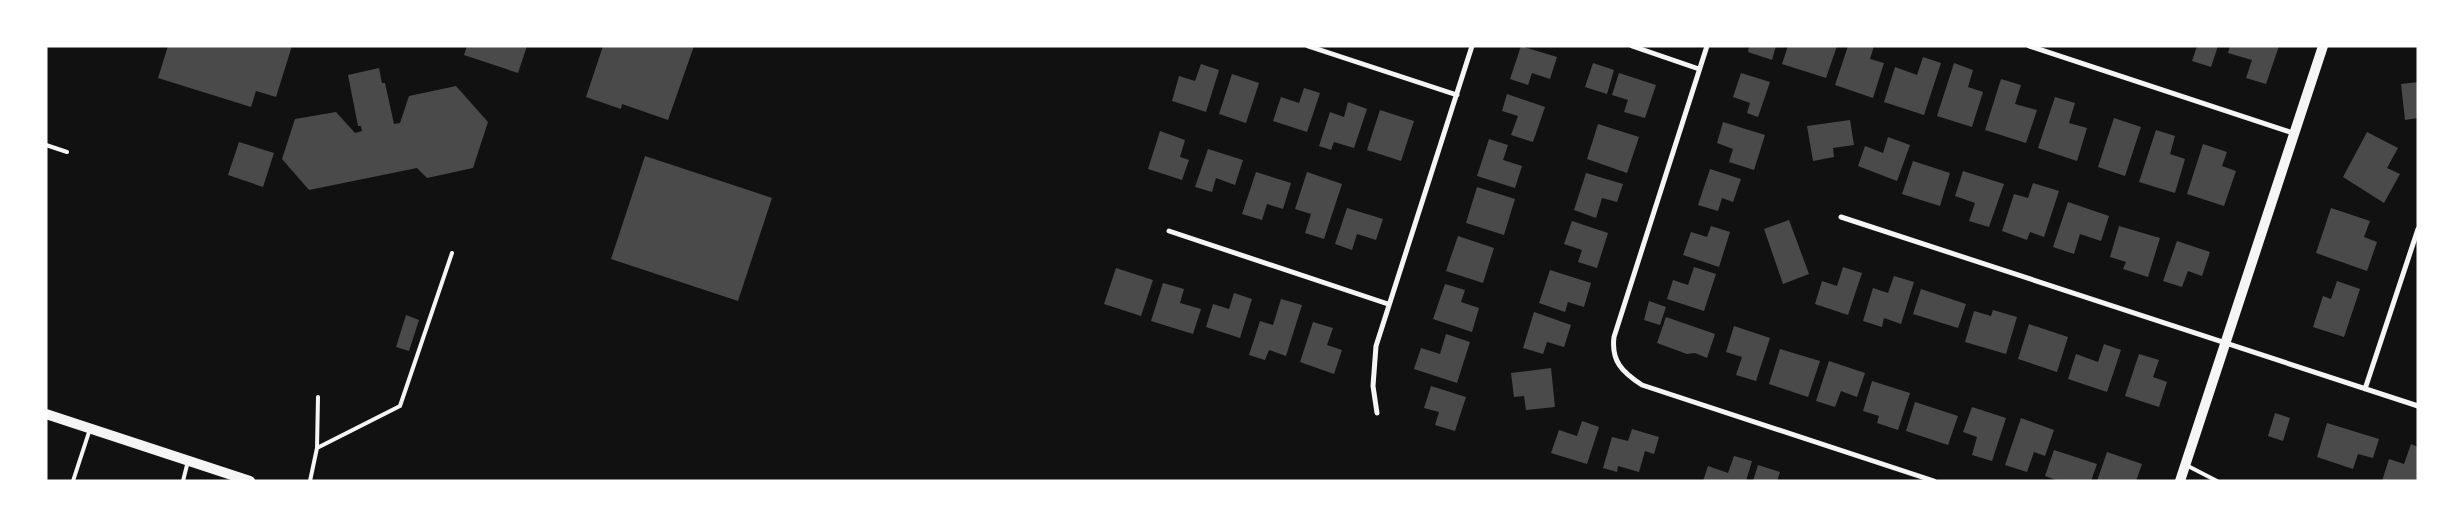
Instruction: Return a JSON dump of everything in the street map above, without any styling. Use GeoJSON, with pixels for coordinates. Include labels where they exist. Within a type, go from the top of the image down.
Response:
{"type":"FeatureCollection","features":[{"type":"Feature","properties":{"kind":"main road"},"geometry":{"type":"LineString","coordinates":[[2180,481],[2323,46]]}},
{"type":"Feature","properties":{"kind":"main road"},"geometry":{"type":"LineString","coordinates":[[46,414],[250,481]]}},
{"type":"Feature","properties":{"kind":"street"},"geometry":{"type":"LineString","coordinates":[[1308,46],[1457,95]]}},
{"type":"Feature","properties":{"kind":"street"},"geometry":{"type":"LineString","coordinates":[[1377,414],[1373,386],[1376,346],[1472,46]]}},
{"type":"Feature","properties":{"kind":"street"},"geometry":{"type":"LineString","coordinates":[[1632,46],[1699,68]]}},
{"type":"Feature","properties":{"kind":"street"},"geometry":{"type":"LineString","coordinates":[[1707,46],[1614,336],[1613,350],[1616,363],[1626,375],[1642,385],[1922,479],[1934,481]]}},
{"type":"Feature","properties":{"kind":"street"},"geometry":{"type":"LineString","coordinates":[[2029,46],[2293,133]]}},
{"type":"Feature","properties":{"kind":"street"},"geometry":{"type":"LineString","coordinates":[[1841,217],[2418,406]]}},
{"type":"Feature","properties":{"kind":"street"},"geometry":{"type":"LineString","coordinates":[[2365,389],[2418,229]]}},
{"type":"Feature","properties":{"kind":"street"},"geometry":{"type":"LineString","coordinates":[[1169,231],[1388,304]]}},
{"type":"Feature","properties":{"kind":"lane"},"geometry":{"type":"LineString","coordinates":[[46,145],[67,152]]}},
{"type":"Feature","properties":{"kind":"lane"},"geometry":{"type":"LineString","coordinates":[[317,448],[400,406],[452,253]]}},
{"type":"Feature","properties":{"kind":"lane"},"geometry":{"type":"LineString","coordinates":[[310,481],[317,448],[318,397]]}},
{"type":"Feature","properties":{"kind":"lane"},"geometry":{"type":"LineString","coordinates":[[73,481],[90,429]]}},
{"type":"Feature","properties":{"kind":"lane"},"geometry":{"type":"LineString","coordinates":[[183,481],[188,461]]}},
{"type":"Feature","properties":{"kind":"lane"},"geometry":{"type":"LineString","coordinates":[[2185,465],[2217,481]]}},
{"type":"Feature","properties":{"kind":"building"},"geometry":{"type":"Polygon","coordinates":[[[168,46],[292,46],[276,97],[256,91],[251,107],[158,78],[168,46]]]}},
{"type":"Feature","properties":{"kind":"building"},"geometry":{"type":"Polygon","coordinates":[[[467,46],[527,46],[518,73],[464,55],[467,46]]]}},
{"type":"Feature","properties":{"kind":"building"},"geometry":{"type":"Polygon","coordinates":[[[603,46],[694,46],[668,120],[622,104],[621,109],[586,97],[603,46]]]}},
{"type":"Feature","properties":{"kind":"building"},"geometry":{"type":"Polygon","coordinates":[[[1521,46],[1557,57],[1550,79],[1532,73],[1528,85],[1510,79],[1521,46]]]}},
{"type":"Feature","properties":{"kind":"building"},"geometry":{"type":"Polygon","coordinates":[[[1749,46],[1776,46],[1772,60],[1748,52],[1749,46]]]}},
{"type":"Feature","properties":{"kind":"building"},"geometry":{"type":"Polygon","coordinates":[[[1788,46],[1837,46],[1826,78],[1782,64],[1788,46]]]}},
{"type":"Feature","properties":{"kind":"building"},"geometry":{"type":"Polygon","coordinates":[[[1848,46],[1874,46],[1870,59],[1884,63],[1873,98],[1835,85],[1848,46]]]}},
{"type":"Feature","properties":{"kind":"building"},"geometry":{"type":"Polygon","coordinates":[[[2197,46],[2218,46],[2211,67],[2192,61],[2197,46]]]}},
{"type":"Feature","properties":{"kind":"building"},"geometry":{"type":"Polygon","coordinates":[[[2230,46],[2279,46],[2266,84],[2246,78],[2252,60],[2228,53],[2230,46]]]}},
{"type":"Feature","properties":{"kind":"building"},"geometry":{"type":"Polygon","coordinates":[[[1923,57],[1941,63],[1924,115],[1884,102],[1895,67],[1917,75],[1923,57]]]}},
{"type":"Feature","properties":{"kind":"building"},"geometry":{"type":"Polygon","coordinates":[[[1593,63],[1614,70],[1607,94],[1585,87],[1593,63]]]}},
{"type":"Feature","properties":{"kind":"building"},"geometry":{"type":"Polygon","coordinates":[[[1954,63],[1973,70],[1968,87],[1983,92],[1972,127],[1937,116],[1954,63]]]}},
{"type":"Feature","properties":{"kind":"building"},"geometry":{"type":"Polygon","coordinates":[[[1201,64],[1219,70],[1206,112],[1172,101],[1179,76],[1195,81],[1201,64]]]}},
{"type":"Feature","properties":{"kind":"building"},"geometry":{"type":"Polygon","coordinates":[[[379,68],[382,83],[385,83],[394,124],[400,123],[409,96],[456,86],[488,122],[473,168],[427,178],[417,168],[309,190],[282,159],[295,119],[336,112],[355,133],[362,131],[361,126],[358,126],[348,75],[379,68]]]}},
{"type":"Feature","properties":{"kind":"building"},"geometry":{"type":"Polygon","coordinates":[[[1619,73],[1656,85],[1645,118],[1624,112],[1628,100],[1612,95],[1619,73]]]}},
{"type":"Feature","properties":{"kind":"building"},"geometry":{"type":"Polygon","coordinates":[[[1741,73],[1770,82],[1758,117],[1747,113],[1750,103],[1733,97],[1741,73]]]}},
{"type":"Feature","properties":{"kind":"building"},"geometry":{"type":"Polygon","coordinates":[[[1232,74],[1259,83],[1246,123],[1219,114],[1232,74]]]}},
{"type":"Feature","properties":{"kind":"building"},"geometry":{"type":"Polygon","coordinates":[[[2001,79],[2021,85],[2015,104],[2037,110],[2026,143],[1985,130],[2001,79]]]}},
{"type":"Feature","properties":{"kind":"building"},"geometry":{"type":"Polygon","coordinates":[[[2418,82],[2418,118],[2405,120],[2401,84],[2418,82]]]}},
{"type":"Feature","properties":{"kind":"building"},"geometry":{"type":"Polygon","coordinates":[[[1304,88],[1320,93],[1307,132],[1273,121],[1281,97],[1299,103],[1304,88]]]}},
{"type":"Feature","properties":{"kind":"building"},"geometry":{"type":"Polygon","coordinates":[[[1507,94],[1545,107],[1533,142],[1511,135],[1518,116],[1502,111],[1507,94]]]}},
{"type":"Feature","properties":{"kind":"building"},"geometry":{"type":"Polygon","coordinates":[[[2055,97],[2075,103],[2069,123],[2087,128],[2077,161],[2038,148],[2055,97]]]}},
{"type":"Feature","properties":{"kind":"building"},"geometry":{"type":"Polygon","coordinates":[[[1348,102],[1367,109],[1354,148],[1334,142],[1331,150],[1319,146],[1330,112],[1344,117],[1348,102]]]}},
{"type":"Feature","properties":{"kind":"building"},"geometry":{"type":"Polygon","coordinates":[[[1380,110],[1414,121],[1401,161],[1367,150],[1380,110]]]}},
{"type":"Feature","properties":{"kind":"building"},"geometry":{"type":"Polygon","coordinates":[[[2114,118],[2141,127],[2125,176],[2098,167],[2114,118]]]}},
{"type":"Feature","properties":{"kind":"building"},"geometry":{"type":"Polygon","coordinates":[[[1850,120],[1854,145],[1833,148],[1834,157],[1813,161],[1807,126],[1850,120]]]}},
{"type":"Feature","properties":{"kind":"building"},"geometry":{"type":"Polygon","coordinates":[[[1723,122],[1765,135],[1754,170],[1729,162],[1733,149],[1717,143],[1723,122]]]}},
{"type":"Feature","properties":{"kind":"building"},"geometry":{"type":"Polygon","coordinates":[[[1598,124],[1639,137],[1627,173],[1587,159],[1598,124]]]}},
{"type":"Feature","properties":{"kind":"building"},"geometry":{"type":"Polygon","coordinates":[[[2156,130],[2175,136],[2170,154],[2185,159],[2175,193],[2139,182],[2156,130]]]}},
{"type":"Feature","properties":{"kind":"building"},"geometry":{"type":"Polygon","coordinates":[[[1160,131],[1185,140],[1180,157],[1189,160],[1182,180],[1148,169],[1160,131]]]}},
{"type":"Feature","properties":{"kind":"building"},"geometry":{"type":"Polygon","coordinates":[[[2367,132],[2398,148],[2387,168],[2400,174],[2384,203],[2343,177],[2367,132]]]}},
{"type":"Feature","properties":{"kind":"building"},"geometry":{"type":"Polygon","coordinates":[[[1888,137],[1910,145],[1897,181],[1858,166],[1865,146],[1883,153],[1888,137]]]}},
{"type":"Feature","properties":{"kind":"building"},"geometry":{"type":"Polygon","coordinates":[[[1489,139],[1508,145],[1503,160],[1522,166],[1515,188],[1477,176],[1489,139]]]}},
{"type":"Feature","properties":{"kind":"building"},"geometry":{"type":"Polygon","coordinates":[[[239,142],[274,153],[263,187],[228,175],[239,142]]]}},
{"type":"Feature","properties":{"kind":"building"},"geometry":{"type":"Polygon","coordinates":[[[2203,144],[2227,152],[2222,166],[2236,171],[2224,206],[2187,194],[2203,144]]]}},
{"type":"Feature","properties":{"kind":"building"},"geometry":{"type":"Polygon","coordinates":[[[1208,149],[1243,160],[1235,185],[1216,178],[1212,192],[1195,187],[1208,149]]]}},
{"type":"Feature","properties":{"kind":"building"},"geometry":{"type":"Polygon","coordinates":[[[645,156],[772,198],[738,301],[611,259],[645,156]]]}},
{"type":"Feature","properties":{"kind":"building"},"geometry":{"type":"Polygon","coordinates":[[[1913,161],[1950,173],[1940,206],[1902,194],[1913,161]]]}},
{"type":"Feature","properties":{"kind":"building"},"geometry":{"type":"Polygon","coordinates":[[[1710,169],[1741,179],[1733,202],[1722,198],[1718,211],[1698,205],[1710,169]]]}},
{"type":"Feature","properties":{"kind":"building"},"geometry":{"type":"Polygon","coordinates":[[[1963,171],[2004,184],[1989,227],[1969,221],[1975,203],[1955,196],[1963,171]]]}},
{"type":"Feature","properties":{"kind":"building"},"geometry":{"type":"Polygon","coordinates":[[[1256,172],[1291,183],[1283,209],[1267,204],[1262,220],[1242,214],[1256,172]]]}},
{"type":"Feature","properties":{"kind":"building"},"geometry":{"type":"Polygon","coordinates":[[[1307,172],[1342,184],[1324,239],[1305,233],[1311,214],[1295,209],[1307,172]]]}},
{"type":"Feature","properties":{"kind":"building"},"geometry":{"type":"Polygon","coordinates":[[[1586,173],[1623,184],[1617,202],[1602,198],[1596,218],[1574,210],[1586,173]]]}},
{"type":"Feature","properties":{"kind":"building"},"geometry":{"type":"Polygon","coordinates":[[[2033,183],[2059,191],[2044,237],[2030,232],[2027,240],[2002,231],[2014,194],[2028,198],[2033,183]]]}},
{"type":"Feature","properties":{"kind":"building"},"geometry":{"type":"Polygon","coordinates":[[[1477,187],[1515,199],[1504,235],[1466,223],[1477,187]]]}},
{"type":"Feature","properties":{"kind":"building"},"geometry":{"type":"Polygon","coordinates":[[[2068,202],[2109,216],[2101,241],[2080,234],[2074,254],[2053,247],[2068,202]]]}},
{"type":"Feature","properties":{"kind":"building"},"geometry":{"type":"Polygon","coordinates":[[[1347,208],[1383,219],[1376,240],[1357,234],[1352,250],[1335,244],[1347,208]]]}},
{"type":"Feature","properties":{"kind":"building"},"geometry":{"type":"Polygon","coordinates":[[[2331,208],[2370,221],[2364,237],[2377,242],[2367,271],[2316,253],[2331,208]]]}},
{"type":"Feature","properties":{"kind":"building"},"geometry":{"type":"Polygon","coordinates":[[[1789,220],[1809,274],[1783,284],[1764,229],[1789,220]]]}},
{"type":"Feature","properties":{"kind":"building"},"geometry":{"type":"Polygon","coordinates":[[[1572,221],[1608,233],[1597,268],[1578,262],[1582,250],[1564,244],[1572,221]]]}},
{"type":"Feature","properties":{"kind":"building"},"geometry":{"type":"Polygon","coordinates":[[[1711,226],[1730,232],[1719,267],[1683,255],[1691,232],[1707,237],[1711,226]]]}},
{"type":"Feature","properties":{"kind":"building"},"geometry":{"type":"Polygon","coordinates":[[[2119,226],[2160,238],[2148,277],[2123,269],[2126,262],[2110,257],[2119,226]]]}},
{"type":"Feature","properties":{"kind":"building"},"geometry":{"type":"Polygon","coordinates":[[[1458,236],[1494,248],[1483,283],[1446,271],[1458,236]]]}},
{"type":"Feature","properties":{"kind":"building"},"geometry":{"type":"Polygon","coordinates":[[[2177,241],[2210,252],[2202,276],[2188,271],[2182,287],[2163,281],[2177,241]]]}},
{"type":"Feature","properties":{"kind":"building"},"geometry":{"type":"Polygon","coordinates":[[[1694,267],[1716,274],[1704,311],[1667,299],[1673,280],[1688,285],[1694,267]]]}},
{"type":"Feature","properties":{"kind":"building"},"geometry":{"type":"Polygon","coordinates":[[[1843,267],[1862,273],[1848,315],[1815,304],[1822,281],[1837,286],[1843,267]]]}},
{"type":"Feature","properties":{"kind":"building"},"geometry":{"type":"Polygon","coordinates":[[[1116,268],[1153,280],[1141,316],[1104,304],[1116,268]]]}},
{"type":"Feature","properties":{"kind":"building"},"geometry":{"type":"Polygon","coordinates":[[[1550,270],[1591,283],[1584,307],[1568,302],[1565,312],[1539,303],[1550,270]]]}},
{"type":"Feature","properties":{"kind":"building"},"geometry":{"type":"Polygon","coordinates":[[[1894,276],[1914,282],[1901,324],[1884,318],[1882,327],[1863,321],[1873,288],[1888,293],[1894,276]]]}},
{"type":"Feature","properties":{"kind":"building"},"geometry":{"type":"Polygon","coordinates":[[[2337,281],[2360,289],[2344,337],[2313,327],[2323,296],[2331,299],[2337,281]]]}},
{"type":"Feature","properties":{"kind":"building"},"geometry":{"type":"Polygon","coordinates":[[[1163,283],[1184,289],[1180,303],[1201,309],[1193,334],[1151,321],[1163,283]]]}},
{"type":"Feature","properties":{"kind":"building"},"geometry":{"type":"Polygon","coordinates":[[[1445,284],[1465,290],[1461,302],[1479,308],[1472,332],[1433,319],[1445,284]]]}},
{"type":"Feature","properties":{"kind":"building"},"geometry":{"type":"Polygon","coordinates":[[[1921,289],[1966,304],[1958,328],[1913,314],[1921,289]]]}},
{"type":"Feature","properties":{"kind":"building"},"geometry":{"type":"Polygon","coordinates":[[[1234,293],[1252,299],[1240,338],[1206,327],[1213,304],[1229,309],[1234,293]]]}},
{"type":"Feature","properties":{"kind":"building"},"geometry":{"type":"Polygon","coordinates":[[[1281,299],[1302,305],[1286,356],[1269,350],[1265,360],[1249,355],[1260,321],[1273,325],[1281,299]]]}},
{"type":"Feature","properties":{"kind":"building"},"geometry":{"type":"Polygon","coordinates":[[[1649,301],[1666,307],[1660,325],[1644,320],[1649,301]]]}},
{"type":"Feature","properties":{"kind":"building"},"geometry":{"type":"Polygon","coordinates":[[[1993,310],[2017,317],[2006,354],[1965,342],[1974,311],[1991,316],[1993,310]]]}},
{"type":"Feature","properties":{"kind":"building"},"geometry":{"type":"Polygon","coordinates":[[[1534,312],[1571,325],[1564,347],[1547,342],[1543,354],[1523,348],[1534,312]]]}},
{"type":"Feature","properties":{"kind":"building"},"geometry":{"type":"Polygon","coordinates":[[[406,315],[419,320],[409,351],[396,347],[406,315]]]}},
{"type":"Feature","properties":{"kind":"building"},"geometry":{"type":"Polygon","coordinates":[[[1666,317],[1715,334],[1707,358],[1695,353],[1687,354],[1657,343],[1666,317]]]}},
{"type":"Feature","properties":{"kind":"building"},"geometry":{"type":"Polygon","coordinates":[[[1313,322],[1333,328],[1327,345],[1342,350],[1334,374],[1300,362],[1313,322]]]}},
{"type":"Feature","properties":{"kind":"building"},"geometry":{"type":"Polygon","coordinates":[[[2029,324],[2068,337],[2057,372],[2018,359],[2029,324]]]}},
{"type":"Feature","properties":{"kind":"building"},"geometry":{"type":"Polygon","coordinates":[[[1734,326],[1770,338],[1756,381],[1736,375],[1742,357],[1726,352],[1734,326]]]}},
{"type":"Feature","properties":{"kind":"building"},"geometry":{"type":"Polygon","coordinates":[[[1446,334],[1470,342],[1457,383],[1414,369],[1421,348],[1440,354],[1446,334]]]}},
{"type":"Feature","properties":{"kind":"building"},"geometry":{"type":"Polygon","coordinates":[[[2104,344],[2121,350],[2107,392],[2068,379],[2076,354],[2098,362],[2104,344]]]}},
{"type":"Feature","properties":{"kind":"building"},"geometry":{"type":"Polygon","coordinates":[[[1780,349],[1820,361],[1808,397],[1769,384],[1780,349]]]}},
{"type":"Feature","properties":{"kind":"building"},"geometry":{"type":"Polygon","coordinates":[[[2139,354],[2159,360],[2153,377],[2167,382],[2159,407],[2125,396],[2139,354]]]}},
{"type":"Feature","properties":{"kind":"building"},"geometry":{"type":"Polygon","coordinates":[[[1829,361],[1865,373],[1857,397],[1841,391],[1835,407],[1816,401],[1829,361]]]}},
{"type":"Feature","properties":{"kind":"building"},"geometry":{"type":"Polygon","coordinates":[[[1551,368],[1555,407],[1526,410],[1524,396],[1514,397],[1511,373],[1551,368]]]}},
{"type":"Feature","properties":{"kind":"building"},"geometry":{"type":"Polygon","coordinates":[[[1872,381],[1910,393],[1898,430],[1877,423],[1879,416],[1863,411],[1872,381]]]}},
{"type":"Feature","properties":{"kind":"building"},"geometry":{"type":"Polygon","coordinates":[[[1431,386],[1466,397],[1455,431],[1435,425],[1439,412],[1424,408],[1431,386]]]}},
{"type":"Feature","properties":{"kind":"building"},"geometry":{"type":"Polygon","coordinates":[[[1915,402],[1958,416],[1948,445],[1906,431],[1915,402]]]}},
{"type":"Feature","properties":{"kind":"building"},"geometry":{"type":"Polygon","coordinates":[[[1972,407],[2006,418],[1992,461],[1972,455],[1977,437],[1963,432],[1972,407]]]}},
{"type":"Feature","properties":{"kind":"building"},"geometry":{"type":"Polygon","coordinates":[[[2275,413],[2290,418],[2283,441],[2268,436],[2275,413]]]}},
{"type":"Feature","properties":{"kind":"building"},"geometry":{"type":"Polygon","coordinates":[[[2021,418],[2054,430],[2045,456],[2034,452],[2027,472],[2005,465],[2021,418]]]}},
{"type":"Feature","properties":{"kind":"building"},"geometry":{"type":"Polygon","coordinates":[[[1582,421],[1599,427],[1587,464],[1551,453],[1559,430],[1577,436],[1582,421]]]}},
{"type":"Feature","properties":{"kind":"building"},"geometry":{"type":"Polygon","coordinates":[[[2327,423],[2379,439],[2373,458],[2358,454],[2353,469],[2317,457],[2327,423]]]}},
{"type":"Feature","properties":{"kind":"building"},"geometry":{"type":"Polygon","coordinates":[[[1632,429],[1659,437],[1654,454],[1645,451],[1639,472],[1618,466],[1617,472],[1603,468],[1612,437],[1628,441],[1632,429]]]}},
{"type":"Feature","properties":{"kind":"building"},"geometry":{"type":"Polygon","coordinates":[[[2411,444],[2418,447],[2418,481],[2382,481],[2389,459],[2404,464],[2411,444]]]}},
{"type":"Feature","properties":{"kind":"building"},"geometry":{"type":"Polygon","coordinates":[[[2054,450],[2097,464],[2091,481],[2059,481],[2045,476],[2054,450]]]}},
{"type":"Feature","properties":{"kind":"building"},"geometry":{"type":"Polygon","coordinates":[[[2107,452],[2142,464],[2136,481],[2097,481],[2107,452]]]}},
{"type":"Feature","properties":{"kind":"building"},"geometry":{"type":"Polygon","coordinates":[[[1734,456],[1752,461],[1746,481],[1703,481],[1708,466],[1728,473],[1734,456]]]}},
{"type":"Feature","properties":{"kind":"building"},"geometry":{"type":"Polygon","coordinates":[[[1758,465],[1780,472],[1777,481],[1753,481],[1758,465]]]}}]}
